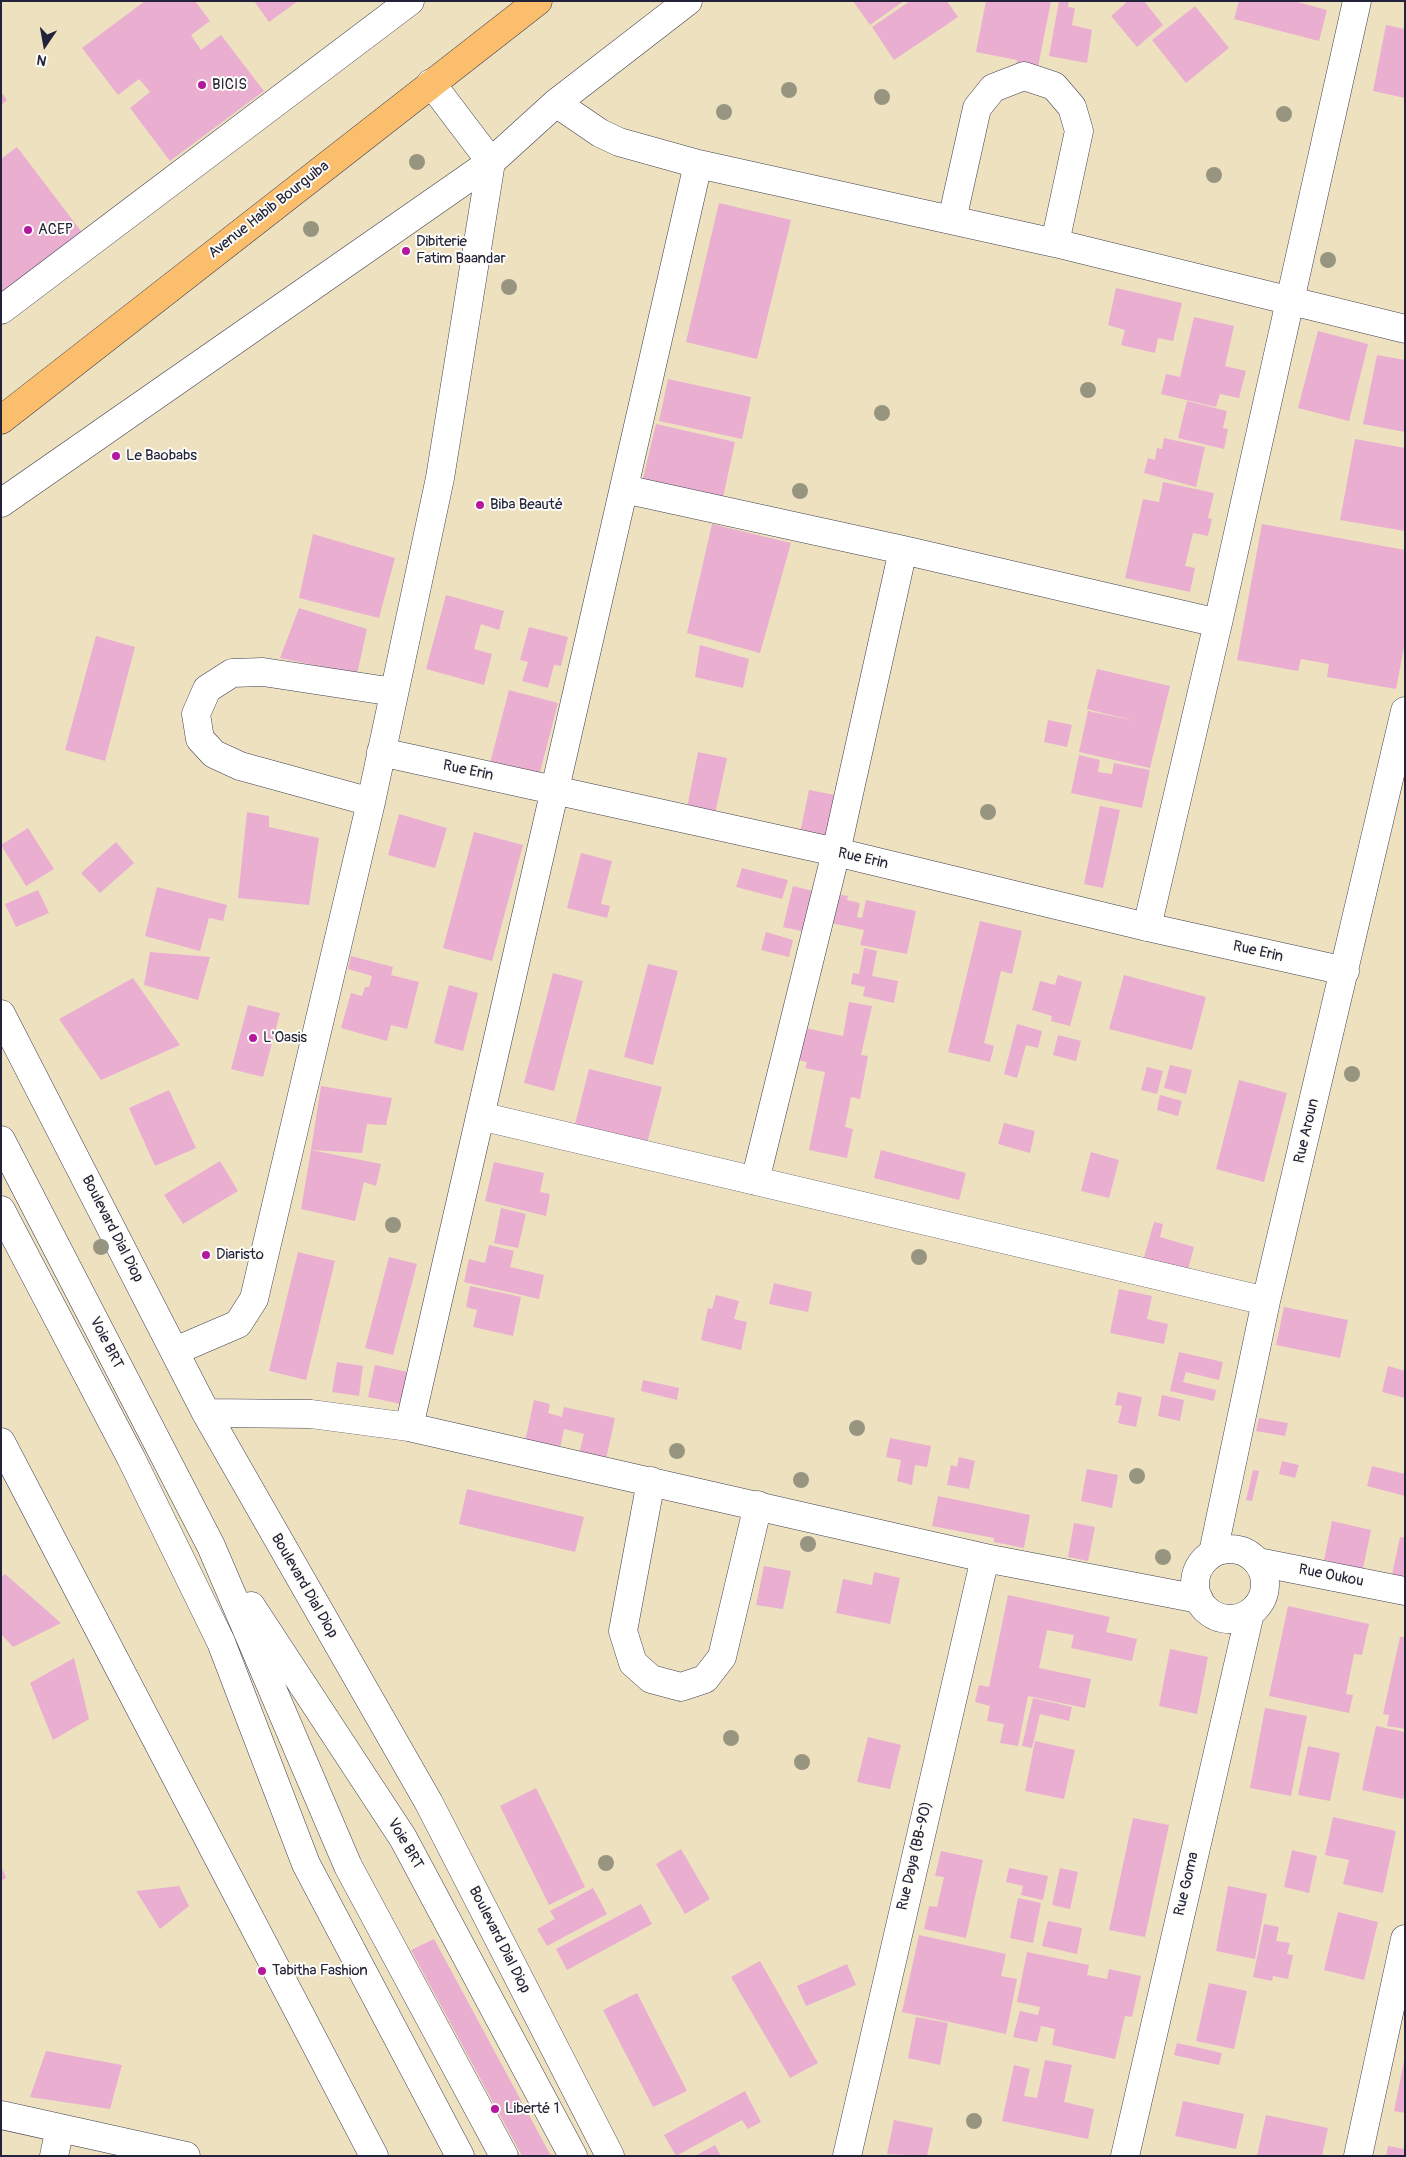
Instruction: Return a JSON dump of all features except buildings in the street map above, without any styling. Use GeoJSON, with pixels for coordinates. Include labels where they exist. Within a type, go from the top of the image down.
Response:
{"type":"FeatureCollection","features":[{"type":"Feature","properties":{"kind":"main road","name":"Avenue Habib Bourguiba"},"geometry":{"type":"LineString","coordinates":[[1,420],[538,1]]}},
{"type":"Feature","properties":{"kind":"street"},"geometry":{"type":"LineString","coordinates":[[1,310],[410,1]]}},
{"type":"Feature","properties":{"kind":"street"},"geometry":{"type":"LineString","coordinates":[[1,504],[491,162],[556,102],[688,1]]}},
{"type":"Feature","properties":{"kind":"street"},"geometry":{"type":"LineString","coordinates":[[1147,927],[1358,1]]}},
{"type":"Feature","properties":{"kind":"street"},"geometry":{"type":"LineString","coordinates":[[952,220],[977,108],[993,88],[1024,76],[1054,86],[1072,107],[1079,131],[1055,243]]}},
{"type":"Feature","properties":{"kind":"street"},"geometry":{"type":"LineString","coordinates":[[175,1351],[238,1324],[254,1298],[371,802],[440,478],[491,162],[431,84]]}},
{"type":"Feature","properties":{"kind":"street"},"geometry":{"type":"LineString","coordinates":[[556,102],[600,133],[619,142],[698,164],[1055,243],[1405,329]]}},
{"type":"Feature","properties":{"kind":"street"},"geometry":{"type":"LineString","coordinates":[[409,1427],[698,164]]}},
{"type":"Feature","properties":{"kind":"street"},"geometry":{"type":"LineString","coordinates":[[624,489],[904,550],[1218,622]]}},
{"type":"Feature","properties":{"kind":"street"},"geometry":{"type":"LineString","coordinates":[[755,1181],[836,852],[904,550]]}},
{"type":"Feature","properties":{"kind":"street"},"geometry":{"type":"LineString","coordinates":[[371,802],[240,766],[214,754],[200,739],[196,714],[208,689],[232,673],[263,672],[394,692]]}},
{"type":"Feature","properties":{"kind":"street","name":"Rue Aroun"},"geometry":{"type":"LineString","coordinates":[[1213,1553],[1266,1301],[1405,711]]}},
{"type":"Feature","properties":{"kind":"street","name":"Rue Erin"},"geometry":{"type":"LineString","coordinates":[[381,752],[836,852],[1147,927],[1345,971]]}},
{"type":"Feature","properties":{"kind":"street","name":"Boulevard Dial Diop"},"geometry":{"type":"LineString","coordinates":[[1,1014],[206,1413],[428,1803],[610,2156]]}},
{"type":"Feature","properties":{"kind":"street"},"geometry":{"type":"LineString","coordinates":[[480,1116],[1266,1301]]}},
{"type":"Feature","properties":{"kind":"street","name":"Voie BRT"},"geometry":{"type":"LineString","coordinates":[[1,1140],[211,1546],[348,1866],[504,2156]]}},
{"type":"Feature","properties":{"kind":"street"},"geometry":{"type":"LineString","coordinates":[[1,1210],[131,1458],[221,1642],[306,1864],[460,2156]]}},
{"type":"Feature","properties":{"kind":"street"},"geometry":{"type":"LineString","coordinates":[[206,1413],[310,1414],[409,1427],[985,1558],[1198,1599]]}},
{"type":"Feature","properties":{"kind":"street"},"geometry":{"type":"LineString","coordinates":[[1,1442],[374,2156]]}},
{"type":"Feature","properties":{"kind":"street"},"geometry":{"type":"LineString","coordinates":[[651,1481],[623,1631],[633,1663],[651,1679],[681,1687],[705,1679],[722,1657],[758,1505]]}},
{"type":"Feature","properties":{"kind":"street","name":"Voie BRT"},"geometry":{"type":"LineString","coordinates":[[211,1546],[403,1838],[573,2156]]}},
{"type":"Feature","properties":{"kind":"street"},"geometry":{"type":"LineString","coordinates":[[1222,1549],[1232,1549],[1250,1555],[1258,1562],[1263,1572],[1265,1583],[1263,1595],[1258,1605],[1250,1613],[1236,1618],[1221,1618],[1208,1611],[1198,1599],[1195,1586],[1197,1573],[1203,1562],[1213,1553],[1222,1549]]}},
{"type":"Feature","properties":{"kind":"street","name":"Rue Daya (BB-90)"},"geometry":{"type":"LineString","coordinates":[[847,2156],[985,1558]]}},
{"type":"Feature","properties":{"kind":"street","name":"Rue Oukou"},"geometry":{"type":"LineString","coordinates":[[1258,1562],[1405,1591]]}},
{"type":"Feature","properties":{"kind":"street","name":"Rue Goma"},"geometry":{"type":"LineString","coordinates":[[1127,2155],[1250,1613]]}},
{"type":"Feature","properties":{"kind":"street"},"geometry":{"type":"LineString","coordinates":[[1358,2156],[1405,1939]]}},
{"type":"Feature","properties":{"kind":"street"},"geometry":{"type":"LineString","coordinates":[[1,2115],[186,2156]]}},
{"type":"Feature","properties":{"kind":"street"},"geometry":{"type":"LineString","coordinates":[[54,2156],[60,2128]]}},
{"type":"Feature","properties":{"kind":"place","name":"BICIS"},"geometry":{"type":"Point","coordinates":[202,85]}},
{"type":"Feature","properties":{"kind":"place","name":"ACEP"},"geometry":{"type":"Point","coordinates":[28,230]}},
{"type":"Feature","properties":{"kind":"place","name":"Dibiterie Fatim Baandar"},"geometry":{"type":"Point","coordinates":[406,251]}},
{"type":"Feature","properties":{"kind":"place","name":"Le Baobabs"},"geometry":{"type":"Point","coordinates":[116,456]}},
{"type":"Feature","properties":{"kind":"place","name":"Biba Beauté"},"geometry":{"type":"Point","coordinates":[480,505]}},
{"type":"Feature","properties":{"kind":"place","name":"L'Oasis"},"geometry":{"type":"Point","coordinates":[253,1038]}},
{"type":"Feature","properties":{"kind":"place","name":"Diaristo"},"geometry":{"type":"Point","coordinates":[206,1255]}},
{"type":"Feature","properties":{"kind":"place","name":"Tabitha Fashion"},"geometry":{"type":"Point","coordinates":[262,1971]}},
{"type":"Feature","properties":{"kind":"place","name":"Liberté 1"},"geometry":{"type":"Point","coordinates":[495,2109]}}]}
